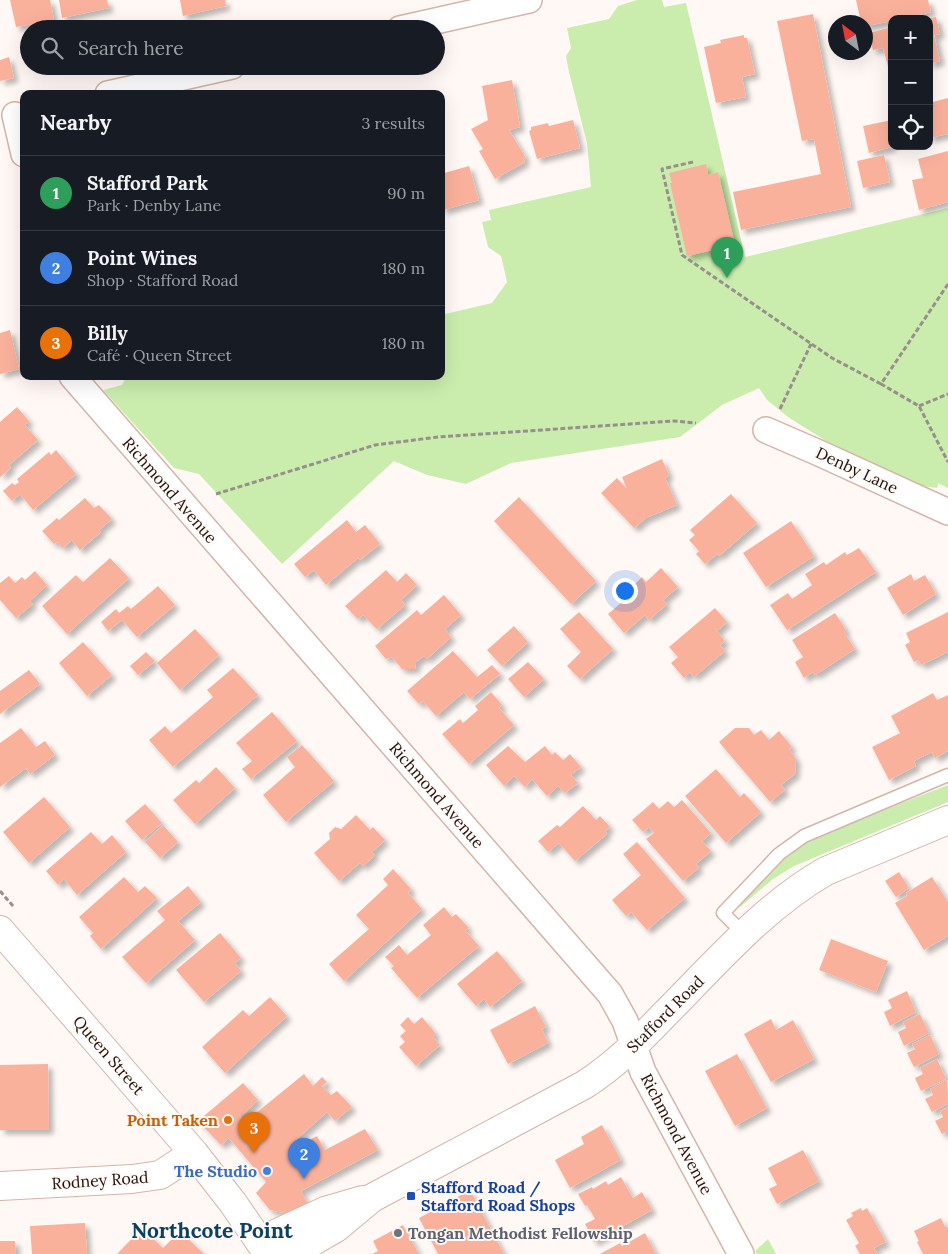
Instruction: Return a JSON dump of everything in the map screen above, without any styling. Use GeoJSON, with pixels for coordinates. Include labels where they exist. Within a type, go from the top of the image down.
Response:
{"type":"FeatureCollection","features":[{"type":"Feature","properties":{"kind":"street"},"geometry":{"type":"LineString","coordinates":[[440,20],[529,0]]}},
{"type":"Feature","properties":{"kind":"street"},"geometry":{"type":"LineString","coordinates":[[126,90],[192,75]]}},
{"type":"Feature","properties":{"kind":"street"},"geometry":{"type":"LineString","coordinates":[[13,115],[20,140]]}},
{"type":"Feature","properties":{"kind":"street","name":"Richmond Avenue"},"geometry":{"type":"LineString","coordinates":[[75,380],[610,994],[619,1008],[643,1072],[741,1254]]}},
{"type":"Feature","properties":{"kind":"street","name":"Denby Lane"},"geometry":{"type":"LineString","coordinates":[[766,430],[948,512]]}},
{"type":"Feature","properties":{"kind":"street","name":"Stafford Road"},"geometry":{"type":"LineString","coordinates":[[291,1254],[336,1228],[372,1198],[584,1085],[604,1072],[634,1046],[744,934],[791,894],[820,874],[948,820]]}},
{"type":"Feature","properties":{"kind":"street","name":"Queen Street"},"geometry":{"type":"LineString","coordinates":[[0,930],[194,1153],[259,1250]]}},
{"type":"Feature","properties":{"kind":"street","name":"Rodney Road"},"geometry":{"type":"LineString","coordinates":[[0,1186],[160,1176],[194,1153]]}},
{"type":"Feature","properties":{"kind":"street","name":"Stafford Road"},"geometry":{"type":"LineString","coordinates":[[259,1250],[325,1211],[372,1198]]}},
{"type":"Feature","properties":{"kind":"lane"},"geometry":{"type":"LineString","coordinates":[[744,934],[723,913],[779,854],[793,842],[815,830],[948,775]]}},
{"type":"Feature","properties":{"kind":"path"},"geometry":{"type":"LineString","coordinates":[[693,162],[662,169],[682,254],[832,358],[919,406],[948,462]]}},
{"type":"Feature","properties":{"kind":"path"},"geometry":{"type":"LineString","coordinates":[[881,384],[948,284]]}},
{"type":"Feature","properties":{"kind":"path"},"geometry":{"type":"LineString","coordinates":[[782,406],[811,344]]}},
{"type":"Feature","properties":{"kind":"path"},"geometry":{"type":"LineString","coordinates":[[919,406],[948,394]]}},
{"type":"Feature","properties":{"kind":"path"},"geometry":{"type":"LineString","coordinates":[[216,494],[375,445],[448,436],[674,421],[696,423]]}},
{"type":"Feature","properties":{"kind":"green space"},"geometry":{"type":"Polygon","coordinates":[[[637,0],[662,0],[664,7],[686,3],[745,257],[948,208],[948,488],[938,483],[937,488],[901,483],[861,463],[788,417],[767,400],[759,388],[722,405],[680,437],[511,463],[466,484],[427,475],[394,461],[282,564],[199,474],[174,468],[103,390],[122,385],[125,380],[445,380],[445,314],[492,303],[507,282],[501,256],[488,247],[482,222],[491,220],[489,210],[591,187],[587,143],[566,56],[571,48],[567,28],[609,19],[618,6],[637,0]]]}},
{"type":"Feature","properties":{"kind":"green space"},"geometry":{"type":"Polygon","coordinates":[[[948,785],[948,802],[794,866],[773,879],[740,907],[737,905],[787,852],[809,839],[948,785]]]}},
{"type":"Feature","properties":{"kind":"green space"},"geometry":{"type":"Polygon","coordinates":[[[768,1239],[776,1254],[757,1254],[755,1251],[768,1239]]]}},
{"type":"Feature","properties":{"kind":"building"},"geometry":{"type":"Polygon","coordinates":[[[10,0],[50,0],[54,20],[20,20],[20,26],[16,27],[10,0]]]}},
{"type":"Feature","properties":{"kind":"building"},"geometry":{"type":"Polygon","coordinates":[[[59,0],[107,0],[109,8],[62,18],[59,0]]]}},
{"type":"Feature","properties":{"kind":"building"},"geometry":{"type":"Polygon","coordinates":[[[180,0],[225,0],[226,6],[183,16],[180,0]]]}},
{"type":"Feature","properties":{"kind":"building"},"geometry":{"type":"Polygon","coordinates":[[[856,0],[928,0],[931,12],[918,15],[888,15],[888,22],[873,25],[873,15],[859,15],[856,0]]]}},
{"type":"Feature","properties":{"kind":"building"},"geometry":{"type":"Polygon","coordinates":[[[813,14],[851,207],[741,230],[733,192],[821,174],[814,139],[802,141],[777,21],[813,14]]]}},
{"type":"Feature","properties":{"kind":"building"},"geometry":{"type":"Polygon","coordinates":[[[933,17],[936,17],[940,34],[934,35],[940,61],[933,63],[933,60],[933,17]]]}},
{"type":"Feature","properties":{"kind":"building"},"geometry":{"type":"Polygon","coordinates":[[[888,28],[888,66],[883,48],[873,50],[873,32],[888,28]]]}},
{"type":"Feature","properties":{"kind":"building"},"geometry":{"type":"Polygon","coordinates":[[[744,35],[744,38],[747,38],[755,74],[742,77],[746,97],[716,103],[704,47],[721,43],[720,40],[744,35]]]}},
{"type":"Feature","properties":{"kind":"building"},"geometry":{"type":"Polygon","coordinates":[[[9,57],[14,78],[0,81],[0,60],[9,57]]]}},
{"type":"Feature","properties":{"kind":"building"},"geometry":{"type":"Polygon","coordinates":[[[512,80],[520,127],[509,130],[526,158],[523,159],[525,162],[495,179],[479,151],[483,149],[471,129],[488,120],[482,86],[512,80]]]}},
{"type":"Feature","properties":{"kind":"building"},"geometry":{"type":"Polygon","coordinates":[[[948,98],[948,134],[933,137],[933,102],[948,98]]]}},
{"type":"Feature","properties":{"kind":"building"},"geometry":{"type":"Polygon","coordinates":[[[573,120],[580,148],[537,159],[529,131],[531,127],[548,123],[549,126],[573,120]]]}},
{"type":"Feature","properties":{"kind":"building"},"geometry":{"type":"Polygon","coordinates":[[[888,121],[888,148],[869,153],[863,126],[888,121]]]}},
{"type":"Feature","properties":{"kind":"building"},"geometry":{"type":"Polygon","coordinates":[[[948,151],[948,202],[919,210],[912,180],[923,178],[918,159],[948,151]]]}},
{"type":"Feature","properties":{"kind":"building"},"geometry":{"type":"Polygon","coordinates":[[[884,155],[890,182],[863,188],[857,161],[884,155]]]}},
{"type":"Feature","properties":{"kind":"building"},"geometry":{"type":"Polygon","coordinates":[[[706,164],[708,175],[718,172],[735,245],[687,256],[669,173],[706,164]]]}},
{"type":"Feature","properties":{"kind":"building"},"geometry":{"type":"Polygon","coordinates":[[[469,166],[479,200],[445,209],[445,173],[469,166]]]}},
{"type":"Feature","properties":{"kind":"building"},"geometry":{"type":"Polygon","coordinates":[[[10,330],[19,369],[0,374],[0,333],[10,330]]]}},
{"type":"Feature","properties":{"kind":"building"},"geometry":{"type":"Polygon","coordinates":[[[17,407],[29,421],[25,425],[38,440],[9,465],[11,468],[0,477],[0,422],[17,407]]]}},
{"type":"Feature","properties":{"kind":"building"},"geometry":{"type":"Polygon","coordinates":[[[56,450],[76,474],[33,510],[20,494],[12,501],[3,491],[12,483],[15,485],[19,482],[17,479],[49,452],[51,455],[56,450]]]}},
{"type":"Feature","properties":{"kind":"building"},"geometry":{"type":"Polygon","coordinates":[[[662,459],[669,475],[665,478],[677,505],[646,518],[634,528],[601,493],[617,478],[627,489],[622,477],[662,459]]]}},
{"type":"Feature","properties":{"kind":"building"},"geometry":{"type":"Polygon","coordinates":[[[731,494],[757,523],[719,556],[717,554],[705,564],[696,554],[699,551],[689,540],[695,535],[690,530],[731,494]]]}},
{"type":"Feature","properties":{"kind":"building"},"geometry":{"type":"Polygon","coordinates":[[[519,497],[596,581],[571,604],[494,521],[519,497]]]}},
{"type":"Feature","properties":{"kind":"building"},"geometry":{"type":"Polygon","coordinates":[[[85,498],[94,508],[99,505],[112,519],[99,530],[101,532],[80,550],[72,540],[63,548],[57,542],[54,544],[42,531],[57,518],[59,520],[85,498]]]}},
{"type":"Feature","properties":{"kind":"building"},"geometry":{"type":"Polygon","coordinates":[[[347,520],[356,532],[365,525],[380,544],[360,560],[358,558],[326,585],[314,570],[305,577],[294,564],[347,520]]]}},
{"type":"Feature","properties":{"kind":"building"},"geometry":{"type":"Polygon","coordinates":[[[791,521],[814,556],[766,587],[743,553],[791,521]]]}},
{"type":"Feature","properties":{"kind":"building"},"geometry":{"type":"Polygon","coordinates":[[[859,548],[876,572],[787,630],[770,605],[788,593],[792,599],[812,585],[805,574],[824,562],[826,565],[845,552],[847,555],[859,548]]]}},
{"type":"Feature","properties":{"kind":"building"},"geometry":{"type":"Polygon","coordinates":[[[110,558],[129,578],[67,634],[42,606],[76,575],[83,582],[110,558]]]}},
{"type":"Feature","properties":{"kind":"building"},"geometry":{"type":"Polygon","coordinates":[[[661,568],[678,587],[663,600],[667,604],[649,620],[645,615],[624,633],[608,614],[635,591],[632,587],[642,577],[646,582],[661,568]]]}},
{"type":"Feature","properties":{"kind":"building"},"geometry":{"type":"Polygon","coordinates":[[[386,570],[397,582],[406,573],[417,585],[401,600],[405,605],[377,629],[363,615],[358,619],[345,606],[386,570]]]}},
{"type":"Feature","properties":{"kind":"building"},"geometry":{"type":"Polygon","coordinates":[[[35,571],[47,585],[30,601],[33,604],[16,618],[0,600],[0,583],[9,576],[15,583],[22,577],[25,580],[35,571]]]}},
{"type":"Feature","properties":{"kind":"building"},"geometry":{"type":"Polygon","coordinates":[[[911,574],[914,581],[925,575],[936,594],[903,615],[887,588],[911,574]]]}},
{"type":"Feature","properties":{"kind":"building"},"geometry":{"type":"Polygon","coordinates":[[[158,586],[175,605],[137,637],[122,620],[108,631],[101,622],[116,609],[119,613],[128,606],[131,609],[158,586]]]}},
{"type":"Feature","properties":{"kind":"building"},"geometry":{"type":"Polygon","coordinates":[[[444,595],[461,615],[445,629],[451,637],[427,659],[424,656],[416,662],[415,669],[402,669],[392,657],[386,659],[375,646],[417,610],[421,615],[444,595]]]}},
{"type":"Feature","properties":{"kind":"building"},"geometry":{"type":"Polygon","coordinates":[[[715,608],[727,622],[717,631],[725,641],[720,645],[725,651],[694,677],[690,672],[684,678],[671,663],[678,657],[669,647],[715,608]]]}},
{"type":"Feature","properties":{"kind":"building"},"geometry":{"type":"Polygon","coordinates":[[[579,612],[613,649],[580,679],[567,666],[581,652],[560,629],[579,612]]]}},
{"type":"Feature","properties":{"kind":"building"},"geometry":{"type":"Polygon","coordinates":[[[948,612],[948,652],[921,665],[919,660],[914,662],[905,645],[910,642],[906,633],[948,612]]]}},
{"type":"Feature","properties":{"kind":"building"},"geometry":{"type":"Polygon","coordinates":[[[835,613],[855,649],[815,675],[813,672],[804,678],[795,662],[803,657],[792,640],[835,613]]]}},
{"type":"Feature","properties":{"kind":"building"},"geometry":{"type":"Polygon","coordinates":[[[514,626],[528,642],[502,666],[487,650],[514,626]]]}},
{"type":"Feature","properties":{"kind":"building"},"geometry":{"type":"Polygon","coordinates":[[[195,629],[219,655],[180,690],[157,663],[195,629]]]}},
{"type":"Feature","properties":{"kind":"building"},"geometry":{"type":"Polygon","coordinates":[[[83,642],[112,675],[87,696],[59,663],[83,642]]]}},
{"type":"Feature","properties":{"kind":"building"},"geometry":{"type":"Polygon","coordinates":[[[453,651],[477,677],[492,665],[500,674],[470,699],[464,692],[436,716],[423,701],[419,704],[407,691],[453,651]]]}},
{"type":"Feature","properties":{"kind":"building"},"geometry":{"type":"Polygon","coordinates":[[[146,652],[155,661],[138,675],[130,666],[146,652]]]}},
{"type":"Feature","properties":{"kind":"building"},"geometry":{"type":"Polygon","coordinates":[[[528,662],[544,679],[524,697],[508,679],[528,662]]]}},
{"type":"Feature","properties":{"kind":"building"},"geometry":{"type":"Polygon","coordinates":[[[233,668],[258,695],[173,767],[149,740],[165,726],[171,733],[213,697],[207,690],[233,668]]]}},
{"type":"Feature","properties":{"kind":"building"},"geometry":{"type":"Polygon","coordinates":[[[29,670],[40,684],[0,714],[0,691],[29,670]]]}},
{"type":"Feature","properties":{"kind":"building"},"geometry":{"type":"Polygon","coordinates":[[[491,692],[502,705],[499,708],[514,725],[469,764],[442,734],[460,719],[463,723],[478,710],[475,706],[491,692]]]}},
{"type":"Feature","properties":{"kind":"building"},"geometry":{"type":"Polygon","coordinates":[[[933,693],[937,700],[948,695],[948,751],[935,758],[932,752],[914,761],[916,766],[889,780],[872,747],[900,733],[891,716],[933,693]]]}},
{"type":"Feature","properties":{"kind":"building"},"geometry":{"type":"Polygon","coordinates":[[[272,712],[297,741],[251,779],[242,769],[252,761],[236,743],[272,712]]]}},
{"type":"Feature","properties":{"kind":"building"},"geometry":{"type":"Polygon","coordinates":[[[21,728],[36,747],[45,741],[55,755],[30,774],[26,768],[0,787],[0,743],[21,728]]]}},
{"type":"Feature","properties":{"kind":"building"},"geometry":{"type":"Polygon","coordinates":[[[735,728],[749,728],[754,735],[761,730],[769,740],[779,731],[792,747],[789,749],[796,759],[795,774],[781,785],[785,790],[770,802],[719,742],[735,728]]]}},
{"type":"Feature","properties":{"kind":"building"},"geometry":{"type":"Polygon","coordinates":[[[302,745],[334,781],[286,822],[263,795],[295,767],[287,757],[302,745]]]}},
{"type":"Feature","properties":{"kind":"building"},"geometry":{"type":"Polygon","coordinates":[[[508,746],[525,762],[545,746],[552,755],[555,752],[563,760],[570,754],[581,767],[571,775],[578,783],[565,793],[558,786],[547,796],[532,779],[525,787],[514,776],[504,786],[486,765],[508,746]]]}},
{"type":"Feature","properties":{"kind":"building"},"geometry":{"type":"Polygon","coordinates":[[[216,767],[235,788],[195,824],[173,800],[196,780],[199,783],[216,767]]]}},
{"type":"Feature","properties":{"kind":"building"},"geometry":{"type":"Polygon","coordinates":[[[716,769],[740,797],[744,793],[761,812],[726,843],[685,796],[716,769]]]}},
{"type":"Feature","properties":{"kind":"building"},"geometry":{"type":"Polygon","coordinates":[[[44,797],[70,827],[29,863],[3,832],[44,797]]]}},
{"type":"Feature","properties":{"kind":"building"},"geometry":{"type":"Polygon","coordinates":[[[682,800],[711,833],[702,841],[711,851],[696,864],[699,868],[683,881],[646,839],[654,833],[649,827],[643,832],[632,820],[653,802],[659,809],[668,801],[674,807],[682,800]]]}},
{"type":"Feature","properties":{"kind":"building"},"geometry":{"type":"Polygon","coordinates":[[[145,804],[162,823],[142,840],[125,821],[145,804]]]}},
{"type":"Feature","properties":{"kind":"building"},"geometry":{"type":"Polygon","coordinates":[[[583,806],[596,820],[600,816],[610,827],[605,831],[607,834],[575,861],[559,843],[548,852],[538,841],[557,825],[560,827],[583,806]]]}},
{"type":"Feature","properties":{"kind":"building"},"geometry":{"type":"Polygon","coordinates":[[[356,815],[370,830],[373,827],[385,840],[372,852],[375,855],[363,866],[360,863],[339,881],[314,853],[330,839],[329,833],[335,827],[341,829],[356,815]]]}},
{"type":"Feature","properties":{"kind":"building"},"geometry":{"type":"Polygon","coordinates":[[[163,825],[178,842],[160,858],[145,842],[163,825]]]}},
{"type":"Feature","properties":{"kind":"building"},"geometry":{"type":"Polygon","coordinates":[[[91,832],[102,844],[112,835],[126,852],[77,895],[64,879],[58,885],[46,871],[91,832]]]}},
{"type":"Feature","properties":{"kind":"building"},"geometry":{"type":"Polygon","coordinates":[[[637,842],[685,898],[647,930],[631,912],[626,916],[612,900],[641,875],[623,854],[637,842]]]}},
{"type":"Feature","properties":{"kind":"building"},"geometry":{"type":"Polygon","coordinates":[[[393,869],[411,889],[408,893],[422,909],[344,981],[329,964],[369,929],[356,915],[388,885],[383,879],[393,869]]]}},
{"type":"Feature","properties":{"kind":"building"},"geometry":{"type":"Polygon","coordinates":[[[899,872],[909,888],[896,897],[885,881],[899,872]]]}},
{"type":"Feature","properties":{"kind":"building"},"geometry":{"type":"Polygon","coordinates":[[[124,877],[138,892],[145,886],[157,898],[101,949],[90,936],[93,933],[79,917],[124,877]]]}},
{"type":"Feature","properties":{"kind":"building"},"geometry":{"type":"Polygon","coordinates":[[[932,877],[948,902],[948,936],[924,950],[895,903],[907,896],[906,893],[932,877]]]}},
{"type":"Feature","properties":{"kind":"building"},"geometry":{"type":"Polygon","coordinates":[[[188,886],[201,902],[178,921],[195,940],[146,983],[122,957],[165,920],[157,911],[188,886]]]}},
{"type":"Feature","properties":{"kind":"building"},"geometry":{"type":"Polygon","coordinates":[[[444,907],[452,917],[456,914],[469,928],[465,930],[479,946],[417,998],[391,968],[394,966],[385,957],[399,945],[407,955],[431,935],[423,925],[444,907]]]}},
{"type":"Feature","properties":{"kind":"building"},"geometry":{"type":"Polygon","coordinates":[[[220,933],[241,958],[235,963],[241,971],[204,1002],[176,970],[220,933]]]}},
{"type":"Feature","properties":{"kind":"building"},"geometry":{"type":"Polygon","coordinates":[[[831,939],[888,961],[876,992],[819,970],[831,939]]]}},
{"type":"Feature","properties":{"kind":"building"},"geometry":{"type":"Polygon","coordinates":[[[497,951],[522,981],[490,1007],[484,999],[476,1006],[457,984],[497,951]]]}},
{"type":"Feature","properties":{"kind":"building"},"geometry":{"type":"Polygon","coordinates":[[[907,991],[916,1012],[890,1026],[884,1012],[892,1008],[888,1000],[907,991]]]}},
{"type":"Feature","properties":{"kind":"building"},"geometry":{"type":"Polygon","coordinates":[[[270,997],[287,1016],[225,1073],[202,1047],[243,1010],[249,1016],[270,997]]]}},
{"type":"Feature","properties":{"kind":"building"},"geometry":{"type":"Polygon","coordinates":[[[535,1006],[546,1027],[542,1029],[548,1043],[508,1064],[490,1030],[535,1006]]]}},
{"type":"Feature","properties":{"kind":"building"},"geometry":{"type":"Polygon","coordinates":[[[920,1014],[929,1033],[904,1046],[898,1032],[906,1028],[903,1022],[920,1014]]]}},
{"type":"Feature","properties":{"kind":"building"},"geometry":{"type":"Polygon","coordinates":[[[408,1017],[414,1024],[422,1017],[436,1034],[433,1037],[440,1045],[416,1066],[399,1047],[405,1042],[400,1036],[406,1031],[400,1025],[408,1017]]]}},
{"type":"Feature","properties":{"kind":"building"},"geometry":{"type":"Polygon","coordinates":[[[771,1019],[776,1030],[793,1020],[814,1059],[771,1082],[744,1034],[771,1019]]]}},
{"type":"Feature","properties":{"kind":"building"},"geometry":{"type":"Polygon","coordinates":[[[930,1035],[939,1054],[914,1067],[907,1053],[915,1049],[912,1044],[930,1035]]]}},
{"type":"Feature","properties":{"kind":"building"},"geometry":{"type":"Polygon","coordinates":[[[737,1054],[767,1108],[735,1126],[705,1071],[737,1054]]]}},
{"type":"Feature","properties":{"kind":"building"},"geometry":{"type":"Polygon","coordinates":[[[937,1059],[946,1079],[921,1091],[915,1078],[923,1074],[920,1068],[937,1059]]]}},
{"type":"Feature","properties":{"kind":"building"},"geometry":{"type":"Polygon","coordinates":[[[48,1064],[49,1130],[0,1130],[0,1065],[48,1064]]]}},
{"type":"Feature","properties":{"kind":"building"},"geometry":{"type":"Polygon","coordinates":[[[304,1074],[313,1086],[322,1077],[327,1082],[322,1086],[331,1095],[337,1091],[352,1107],[335,1121],[327,1112],[291,1144],[294,1148],[317,1136],[325,1150],[365,1129],[378,1150],[301,1191],[308,1204],[289,1214],[270,1210],[256,1193],[266,1182],[229,1138],[221,1145],[198,1121],[243,1083],[258,1100],[240,1117],[247,1123],[238,1131],[244,1138],[263,1120],[256,1113],[304,1074]]]}},
{"type":"Feature","properties":{"kind":"building"},"geometry":{"type":"Polygon","coordinates":[[[947,1080],[948,1104],[932,1112],[925,1099],[933,1095],[930,1089],[947,1080]]]}},
{"type":"Feature","properties":{"kind":"building"},"geometry":{"type":"Polygon","coordinates":[[[948,1107],[948,1131],[942,1134],[935,1121],[943,1117],[940,1111],[948,1107]]]}},
{"type":"Feature","properties":{"kind":"building"},"geometry":{"type":"Polygon","coordinates":[[[602,1125],[621,1160],[570,1188],[555,1160],[584,1144],[581,1137],[602,1125]]]}},
{"type":"Feature","properties":{"kind":"building"},"geometry":{"type":"Polygon","coordinates":[[[803,1150],[819,1181],[777,1204],[769,1189],[777,1185],[768,1168],[803,1150]]]}},
{"type":"Feature","properties":{"kind":"building"},"geometry":{"type":"Polygon","coordinates":[[[621,1177],[633,1198],[642,1192],[652,1210],[594,1242],[585,1224],[595,1219],[578,1194],[592,1187],[593,1189],[606,1181],[608,1185],[621,1177]]]}},
{"type":"Feature","properties":{"kind":"building"},"geometry":{"type":"Polygon","coordinates":[[[470,1190],[504,1254],[438,1254],[419,1218],[470,1190]]]}},
{"type":"Feature","properties":{"kind":"building"},"geometry":{"type":"Polygon","coordinates":[[[861,1208],[862,1211],[867,1208],[886,1242],[874,1248],[878,1254],[860,1254],[855,1246],[859,1243],[846,1220],[853,1216],[851,1213],[861,1208]]]}},
{"type":"Feature","properties":{"kind":"building"},"geometry":{"type":"Polygon","coordinates":[[[941,1218],[948,1229],[948,1254],[923,1254],[914,1231],[941,1218]]]}},
{"type":"Feature","properties":{"kind":"building"},"geometry":{"type":"Polygon","coordinates":[[[85,1223],[87,1254],[32,1254],[30,1226],[85,1223]]]}},
{"type":"Feature","properties":{"kind":"building","name":"Tongan Methodist Fellowship"},"geometry":{"type":"Polygon","coordinates":[[[403,1225],[419,1254],[372,1254],[378,1251],[373,1241],[403,1225]]]}},
{"type":"Feature","properties":{"kind":"building"},"geometry":{"type":"Polygon","coordinates":[[[142,1228],[163,1248],[180,1231],[204,1254],[117,1254],[142,1228]]]}},
{"type":"Feature","properties":{"kind":"building"},"geometry":{"type":"Polygon","coordinates":[[[645,1233],[656,1254],[600,1254],[620,1243],[622,1246],[645,1233]]]}},
{"type":"Feature","properties":{"kind":"building"},"geometry":{"type":"Polygon","coordinates":[[[0,1241],[15,1241],[16,1254],[0,1254],[0,1241]]]}},
{"type":"Feature","properties":{"kind":"place","name":"Stafford Park"},"geometry":{"type":"Point","coordinates":[727,278]}},
{"type":"Feature","properties":{"kind":"place","name":"Point Taken"},"geometry":{"type":"Point","coordinates":[228,1120]}},
{"type":"Feature","properties":{"kind":"place","name":"Billy"},"geometry":{"type":"Point","coordinates":[254,1153]}},
{"type":"Feature","properties":{"kind":"place","name":"The Studio"},"geometry":{"type":"Point","coordinates":[267,1171]}},
{"type":"Feature","properties":{"kind":"place","name":"Point Wines"},"geometry":{"type":"Point","coordinates":[304,1179]}},
{"type":"Feature","properties":{"kind":"place","name":"Stafford Road / Stafford Road Shops"},"geometry":{"type":"Point","coordinates":[411,1196]}},
{"type":"Feature","properties":{"kind":"place","name":"Tongan Methodist Fellowship"},"geometry":{"type":"Point","coordinates":[398,1233]}},
{"type":"Feature","properties":{"kind":"district","name":"Northcote Point"},"geometry":{"type":"Point","coordinates":[212,1230]}}]}
